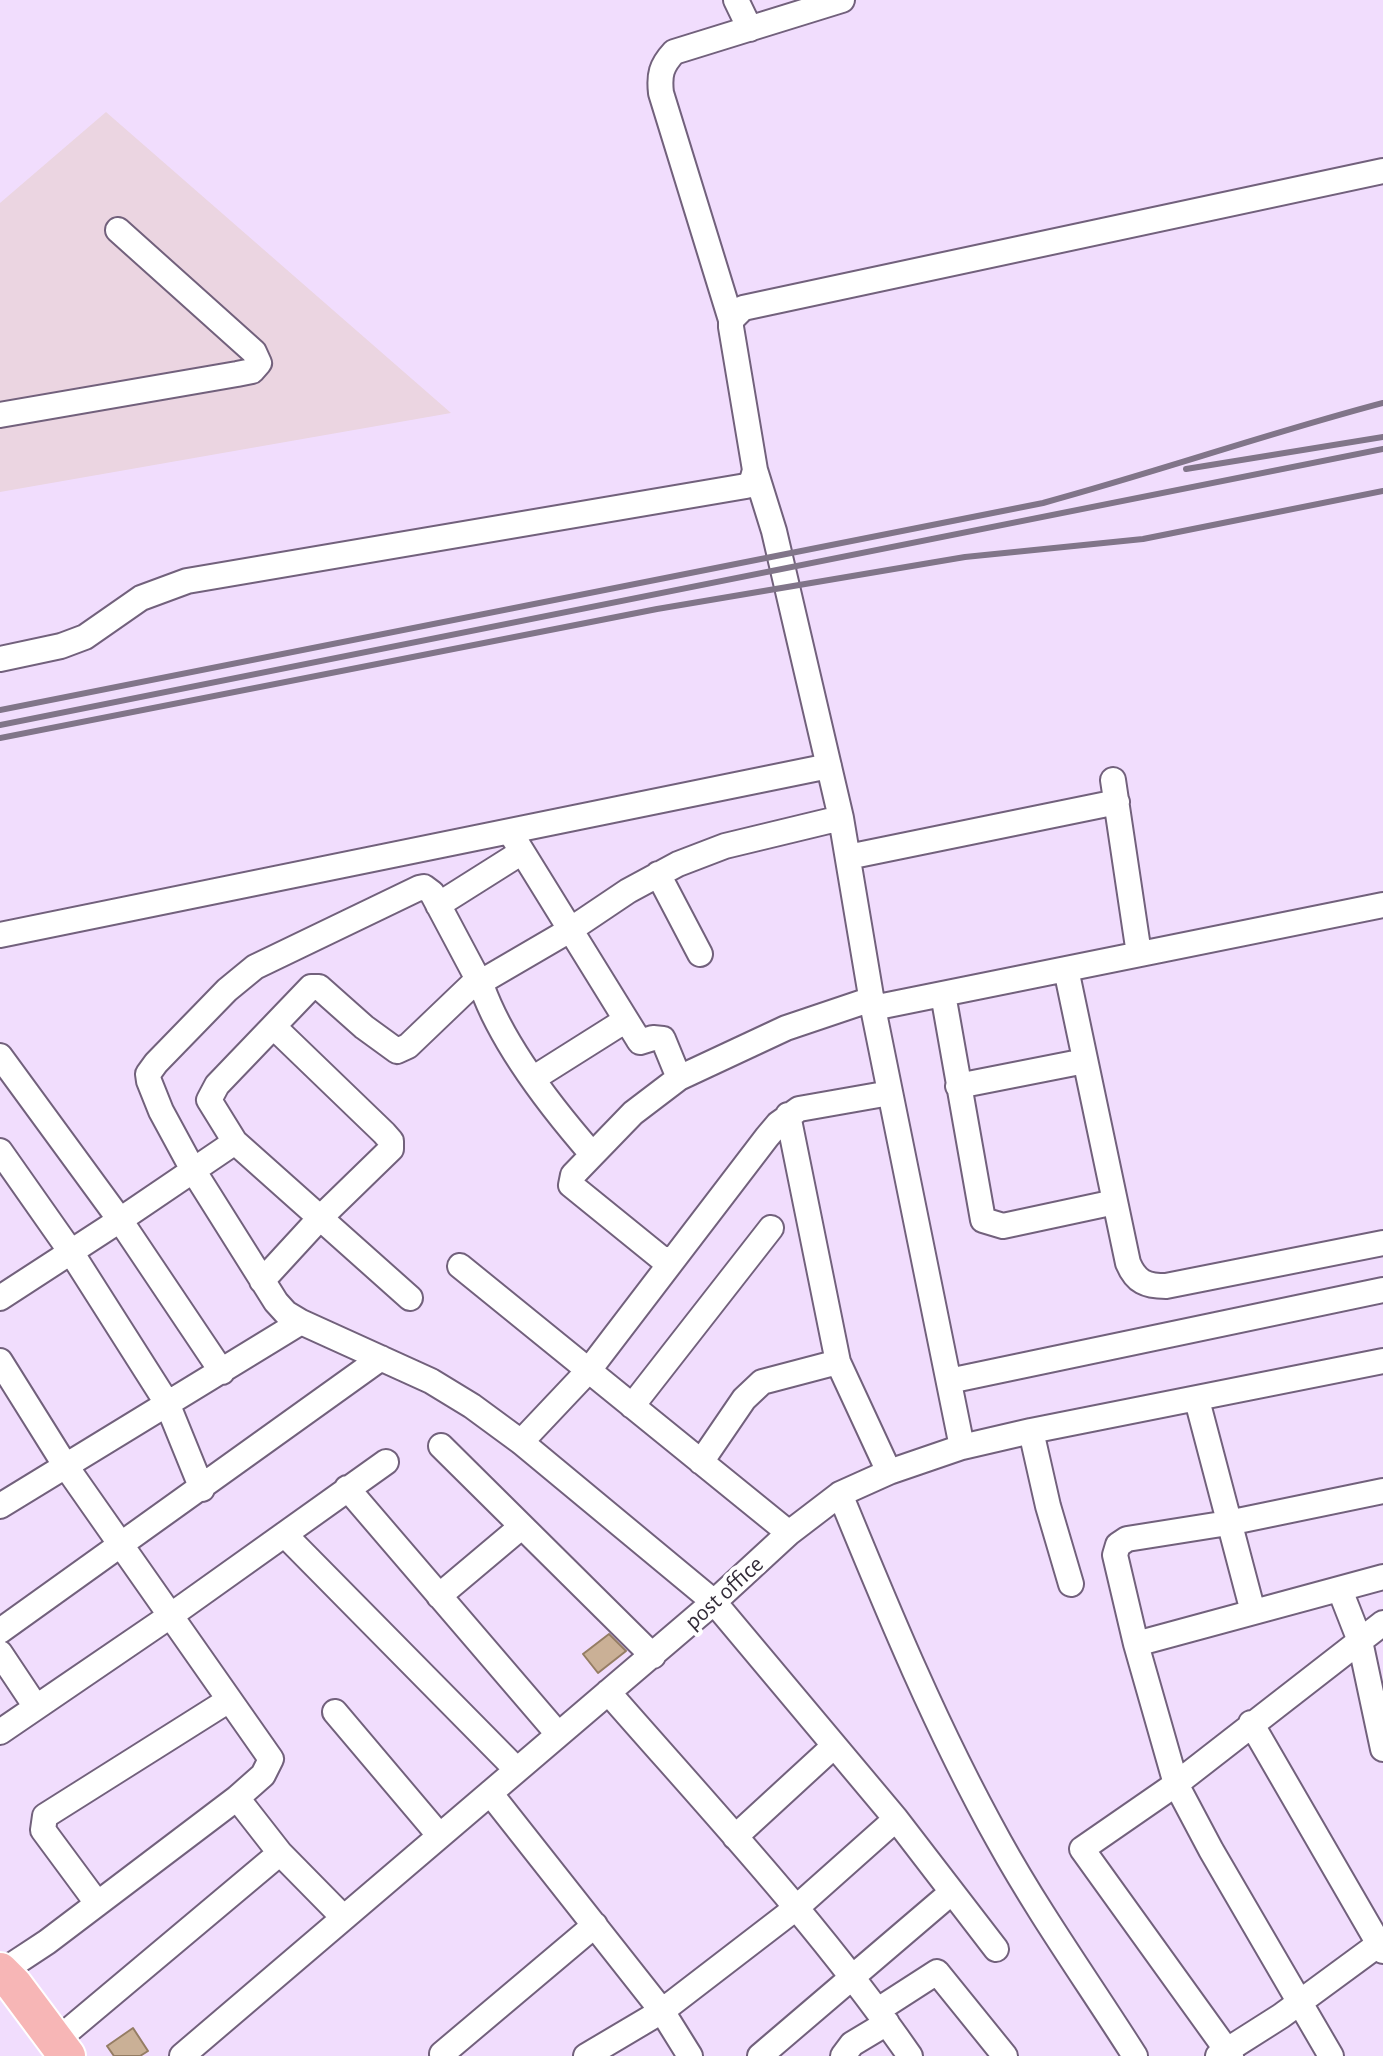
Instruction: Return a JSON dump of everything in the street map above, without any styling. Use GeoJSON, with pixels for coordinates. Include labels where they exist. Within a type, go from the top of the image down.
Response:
{"type":"FeatureCollection","features":[{"type":"Feature","properties":{"kind":"highway"},"geometry":{"type":"LineString","coordinates":[[0,1980],[54,2051]]}},
{"type":"Feature","properties":{"kind":"street"},"geometry":{"type":"LineString","coordinates":[[736,0],[750,29]]}},
{"type":"Feature","properties":{"kind":"street"},"geometry":{"type":"LineString","coordinates":[[842,0],[674,52],[663,64],[659,76],[661,93],[731,320],[755,470],[774,531],[841,818],[890,1093],[962,1447]]}},
{"type":"Feature","properties":{"kind":"street"},"geometry":{"type":"LineString","coordinates":[[731,320],[743,308],[1383,171]]}},
{"type":"Feature","properties":{"kind":"street"},"geometry":{"type":"LineString","coordinates":[[0,415],[252,371],[259,363],[254,352],[118,230]]}},
{"type":"Feature","properties":{"kind":"street"},"geometry":{"type":"LineString","coordinates":[[0,659],[61,646],[85,637],[141,598],[187,581],[738,488],[752,481],[755,470]]}},
{"type":"Feature","properties":{"kind":"street"},"geometry":{"type":"LineString","coordinates":[[0,935],[516,842],[829,766]]}},
{"type":"Feature","properties":{"kind":"street"},"geometry":{"type":"LineString","coordinates":[[848,857],[1115,791],[1139,954]]}},
{"type":"Feature","properties":{"kind":"street"},"geometry":{"type":"LineString","coordinates":[[410,1298],[235,1142],[209,1100],[217,1085],[311,987],[319,987],[364,1027],[393,1048],[403,1050],[493,974],[658,874],[725,846],[841,818]]}},
{"type":"Feature","properties":{"kind":"street"},"geometry":{"type":"LineString","coordinates":[[438,905],[516,842]]}},
{"type":"Feature","properties":{"kind":"street"},"geometry":{"type":"LineString","coordinates":[[516,842],[640,1042],[663,1039],[679,1078]]}},
{"type":"Feature","properties":{"kind":"street"},"geometry":{"type":"LineString","coordinates":[[658,874],[700,954]]}},
{"type":"Feature","properties":{"kind":"street"},"geometry":{"type":"LineString","coordinates":[[592,1154],[534,1078],[487,1001],[428,889],[419,888],[265,962],[227,990],[148,1074],[161,1111],[193,1170],[262,1281],[286,1313],[451,1392],[521,1442],[714,1602],[896,1819],[996,1949]]}},
{"type":"Feature","properties":{"kind":"street"},"geometry":{"type":"LineString","coordinates":[[673,1260],[661,1258],[571,1185],[573,1175],[633,1113],[679,1078],[786,1028],[873,1003],[943,994],[1383,905]]}},
{"type":"Feature","properties":{"kind":"street"},"geometry":{"type":"LineString","coordinates":[[1066,969],[1132,1274],[1140,1282],[1150,1286],[1166,1286],[1383,1243]]}},
{"type":"Feature","properties":{"kind":"street"},"geometry":{"type":"LineString","coordinates":[[943,994],[983,1220],[1003,1226],[1115,1202]]}},
{"type":"Feature","properties":{"kind":"street"},"geometry":{"type":"LineString","coordinates":[[534,1078],[626,1020]]}},
{"type":"Feature","properties":{"kind":"street"},"geometry":{"type":"LineString","coordinates":[[262,1281],[319,1219],[391,1149],[391,1141],[274,1027]]}},
{"type":"Feature","properties":{"kind":"street"},"geometry":{"type":"LineString","coordinates":[[0,1056],[120,1220],[222,1372]]}},
{"type":"Feature","properties":{"kind":"street"},"geometry":{"type":"LineString","coordinates":[[958,1086],[1085,1061]]}},
{"type":"Feature","properties":{"kind":"street"},"geometry":{"type":"LineString","coordinates":[[521,1442],[589,1370],[767,1137],[788,1115],[799,1109],[890,1093]]}},
{"type":"Feature","properties":{"kind":"street"},"geometry":{"type":"LineString","coordinates":[[788,1115],[838,1362],[889,1472]]}},
{"type":"Feature","properties":{"kind":"street"},"geometry":{"type":"LineString","coordinates":[[0,1298],[235,1142]]}},
{"type":"Feature","properties":{"kind":"street"},"geometry":{"type":"LineString","coordinates":[[0,1151],[71,1252],[167,1403],[202,1489]]}},
{"type":"Feature","properties":{"kind":"street"},"geometry":{"type":"LineString","coordinates":[[632,1406],[771,1228]]}},
{"type":"Feature","properties":{"kind":"street"},"geometry":{"type":"LineString","coordinates":[[460,1266],[789,1533]]}},
{"type":"Feature","properties":{"kind":"street"},"geometry":{"type":"LineString","coordinates":[[949,1381],[1383,1290]]}},
{"type":"Feature","properties":{"kind":"street"},"geometry":{"type":"LineString","coordinates":[[0,1506],[301,1322]]}},
{"type":"Feature","properties":{"kind":"street"},"geometry":{"type":"LineString","coordinates":[[0,1631],[381,1358]]}},
{"type":"Feature","properties":{"kind":"street"},"geometry":{"type":"LineString","coordinates":[[0,1361],[65,1465],[271,1759],[263,1775],[237,1798],[0,1980]]}},
{"type":"Feature","properties":{"kind":"street","name":"post office"},"geometry":{"type":"LineString","coordinates":[[182,2056],[653,1656],[789,1533],[840,1494],[889,1472],[962,1447],[1383,1361]]}},
{"type":"Feature","properties":{"kind":"street"},"geometry":{"type":"LineString","coordinates":[[701,1462],[744,1399],[762,1382],[838,1362]]}},
{"type":"Feature","properties":{"kind":"street"},"geometry":{"type":"LineString","coordinates":[[1197,1400],[1253,1612]]}},
{"type":"Feature","properties":{"kind":"street"},"geometry":{"type":"LineString","coordinates":[[1031,1431],[1048,1506],[1071,1584]]}},
{"type":"Feature","properties":{"kind":"street"},"geometry":{"type":"LineString","coordinates":[[441,1446],[653,1656]]}},
{"type":"Feature","properties":{"kind":"street"},"geometry":{"type":"LineString","coordinates":[[0,1732],[386,1462]]}},
{"type":"Feature","properties":{"kind":"street"},"geometry":{"type":"LineString","coordinates":[[347,1488],[558,1734]]}},
{"type":"Feature","properties":{"kind":"street"},"geometry":{"type":"LineString","coordinates":[[1331,2056],[1176,1784],[1136,1644],[1115,1555],[1118,1545],[1127,1539],[1228,1523],[1383,1491]]}},
{"type":"Feature","properties":{"kind":"street"},"geometry":{"type":"LineString","coordinates":[[840,1494],[974,1796],[1135,2056]]}},
{"type":"Feature","properties":{"kind":"street"},"geometry":{"type":"LineString","coordinates":[[439,1596],[521,1527]]}},
{"type":"Feature","properties":{"kind":"street"},"geometry":{"type":"LineString","coordinates":[[285,1535],[517,1770]]}},
{"type":"Feature","properties":{"kind":"street"},"geometry":{"type":"LineString","coordinates":[[1136,1644],[1383,1577]]}},
{"type":"Feature","properties":{"kind":"street"},"geometry":{"type":"LineString","coordinates":[[1340,1590],[1360,1641],[1383,1749]]}},
{"type":"Feature","properties":{"kind":"street"},"geometry":{"type":"LineString","coordinates":[[1251,1723],[1381,1948],[1226,2054],[1082,1849],[1176,1784],[1251,1723],[1383,1623]]}},
{"type":"Feature","properties":{"kind":"street"},"geometry":{"type":"LineString","coordinates":[[0,1653],[36,1707]]}},
{"type":"Feature","properties":{"kind":"street"},"geometry":{"type":"LineString","coordinates":[[608,1692],[796,1908],[883,2017],[910,2056]]}},
{"type":"Feature","properties":{"kind":"street"},"geometry":{"type":"LineString","coordinates":[[97,1903],[43,1830],[45,1816],[229,1700]]}},
{"type":"Feature","properties":{"kind":"street"},"geometry":{"type":"LineString","coordinates":[[335,1712],[439,1835]]}},
{"type":"Feature","properties":{"kind":"street"},"geometry":{"type":"LineString","coordinates":[[735,1837],[834,1746]]}},
{"type":"Feature","properties":{"kind":"street"},"geometry":{"type":"LineString","coordinates":[[490,1793],[662,2011],[690,2056]]}},
{"type":"Feature","properties":{"kind":"street"},"geometry":{"type":"LineString","coordinates":[[237,1798],[280,1853],[343,1917]]}},
{"type":"Feature","properties":{"kind":"street"},"geometry":{"type":"LineString","coordinates":[[586,2056],[662,2011],[796,1908],[896,1819]]}},
{"type":"Feature","properties":{"kind":"street"},"geometry":{"type":"LineString","coordinates":[[54,2051],[280,1853]]}},
{"type":"Feature","properties":{"kind":"street"},"geometry":{"type":"LineString","coordinates":[[760,2056],[952,1892]]}},
{"type":"Feature","properties":{"kind":"street"},"geometry":{"type":"LineString","coordinates":[[442,2054],[595,1925]]}},
{"type":"Feature","properties":{"kind":"street"},"geometry":{"type":"LineString","coordinates":[[843,2056],[852,2044],[937,1972],[1005,2056]]}},
{"type":"Feature","properties":{"kind":"shaded area"},"geometry":{"type":"Polygon","coordinates":[[[106,112],[451,413],[0,492],[0,203],[106,112]]]}},
{"type":"Feature","properties":{"kind":"building"},"geometry":{"type":"Polygon","coordinates":[[[609,1634],[626,1651],[598,1673],[583,1654],[609,1634]]]}},
{"type":"Feature","properties":{"kind":"building"},"geometry":{"type":"Polygon","coordinates":[[[133,2028],[148,2051],[140,2056],[114,2056],[107,2046],[133,2028]]]}},
{"type":"Feature","properties":{"kind":"railway"},"geometry":{"type":"LineString","coordinates":[[0,710],[1043,503],[1383,403]]}},
{"type":"Feature","properties":{"kind":"railway"},"geometry":{"type":"LineString","coordinates":[[1186,469],[1383,437]]}},
{"type":"Feature","properties":{"kind":"railway"},"geometry":{"type":"LineString","coordinates":[[0,725],[1383,449]]}},
{"type":"Feature","properties":{"kind":"railway"},"geometry":{"type":"LineString","coordinates":[[0,738],[657,609],[965,557],[1143,539],[1383,491]]}}]}
